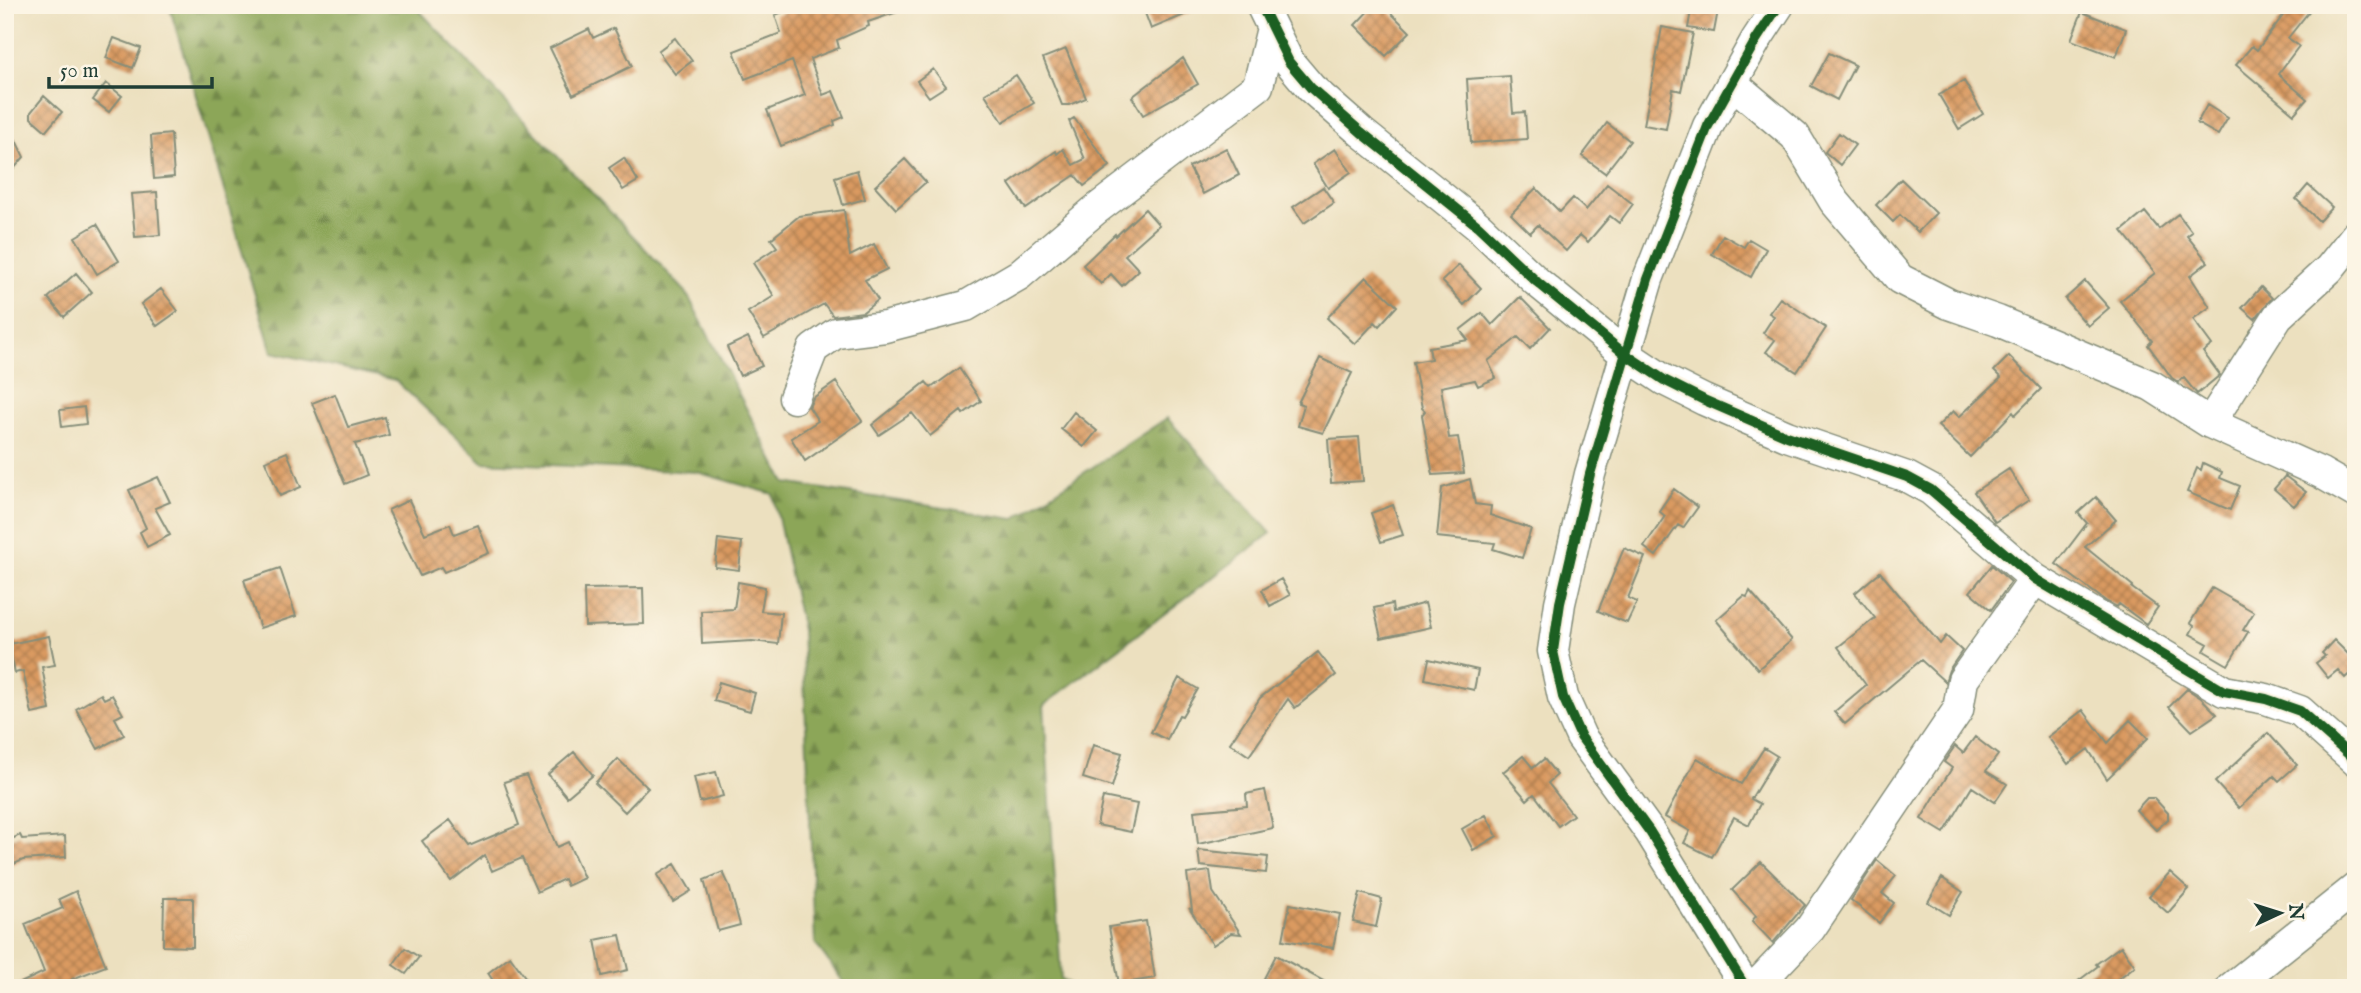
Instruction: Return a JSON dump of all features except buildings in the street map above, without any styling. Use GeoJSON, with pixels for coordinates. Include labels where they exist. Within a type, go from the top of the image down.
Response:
{"type":"FeatureCollection","features":[{"type":"Feature","properties":{"kind":"street"},"geometry":{"type":"LineString","coordinates":[[1746,988],[1650,832],[1581,737],[1563,697],[1553,650],[1560,603],[1590,474],[1648,279],[1708,126],[1756,40],[1779,5]]}},
{"type":"Feature","properties":{"kind":"street"},"geometry":{"type":"LineString","coordinates":[[1258,86],[1267,17]]}},
{"type":"Feature","properties":{"kind":"street"},"geometry":{"type":"LineString","coordinates":[[1267,17],[1289,62],[1311,88],[1478,226],[1537,282],[1625,354],[1664,380],[1704,400],[1787,436],[1907,477],[1955,509],[2035,579],[2224,691],[2266,699],[2300,711],[2356,761]]}},
{"type":"Feature","properties":{"kind":"street"},"geometry":{"type":"LineString","coordinates":[[1732,83],[1795,136],[1833,201],[1900,279],[1949,303],[2152,386],[2210,423],[2320,473],[2356,493]]}},
{"type":"Feature","properties":{"kind":"street"},"geometry":{"type":"LineString","coordinates":[[794,398],[813,349],[836,333],[885,327],[966,306],[1019,275],[1094,211],[1258,86],[1311,88]]}},
{"type":"Feature","properties":{"kind":"street"},"geometry":{"type":"LineString","coordinates":[[2210,423],[2278,316],[2329,269],[2356,235]]}},
{"type":"Feature","properties":{"kind":"street"},"geometry":{"type":"LineString","coordinates":[[1754,988],[1810,929],[1853,867],[1958,710],[1963,680],[2035,579]]}},
{"type":"Feature","properties":{"kind":"street"},"geometry":{"type":"LineString","coordinates":[[2231,988],[2356,888]]}},
{"type":"Feature","properties":{"kind":"green space"},"geometry":{"type":"Polygon","coordinates":[[[169,5],[414,5],[686,292],[785,483],[1014,519],[1167,418],[1271,533],[1044,705],[1061,979],[1076,988],[848,988],[815,943],[802,630],[773,494],[697,472],[483,462],[395,380],[272,352],[169,5]]]}},
{"type":"Feature","properties":{"kind":"cycle path"},"geometry":{"type":"LineString","coordinates":[[1261,5],[1289,62],[1311,88],[1478,226],[1537,282],[1625,354],[1664,380],[1704,400],[1787,436],[1907,477],[1931,490],[2035,579],[2224,691],[2266,699],[2300,711],[2356,761]]}},
{"type":"Feature","properties":{"kind":"cycle path"},"geometry":{"type":"LineString","coordinates":[[1746,988],[1650,832],[1581,737],[1563,697],[1553,651],[1560,603],[1590,474],[1648,279],[1708,126],[1756,40],[1779,5]]}}]}
